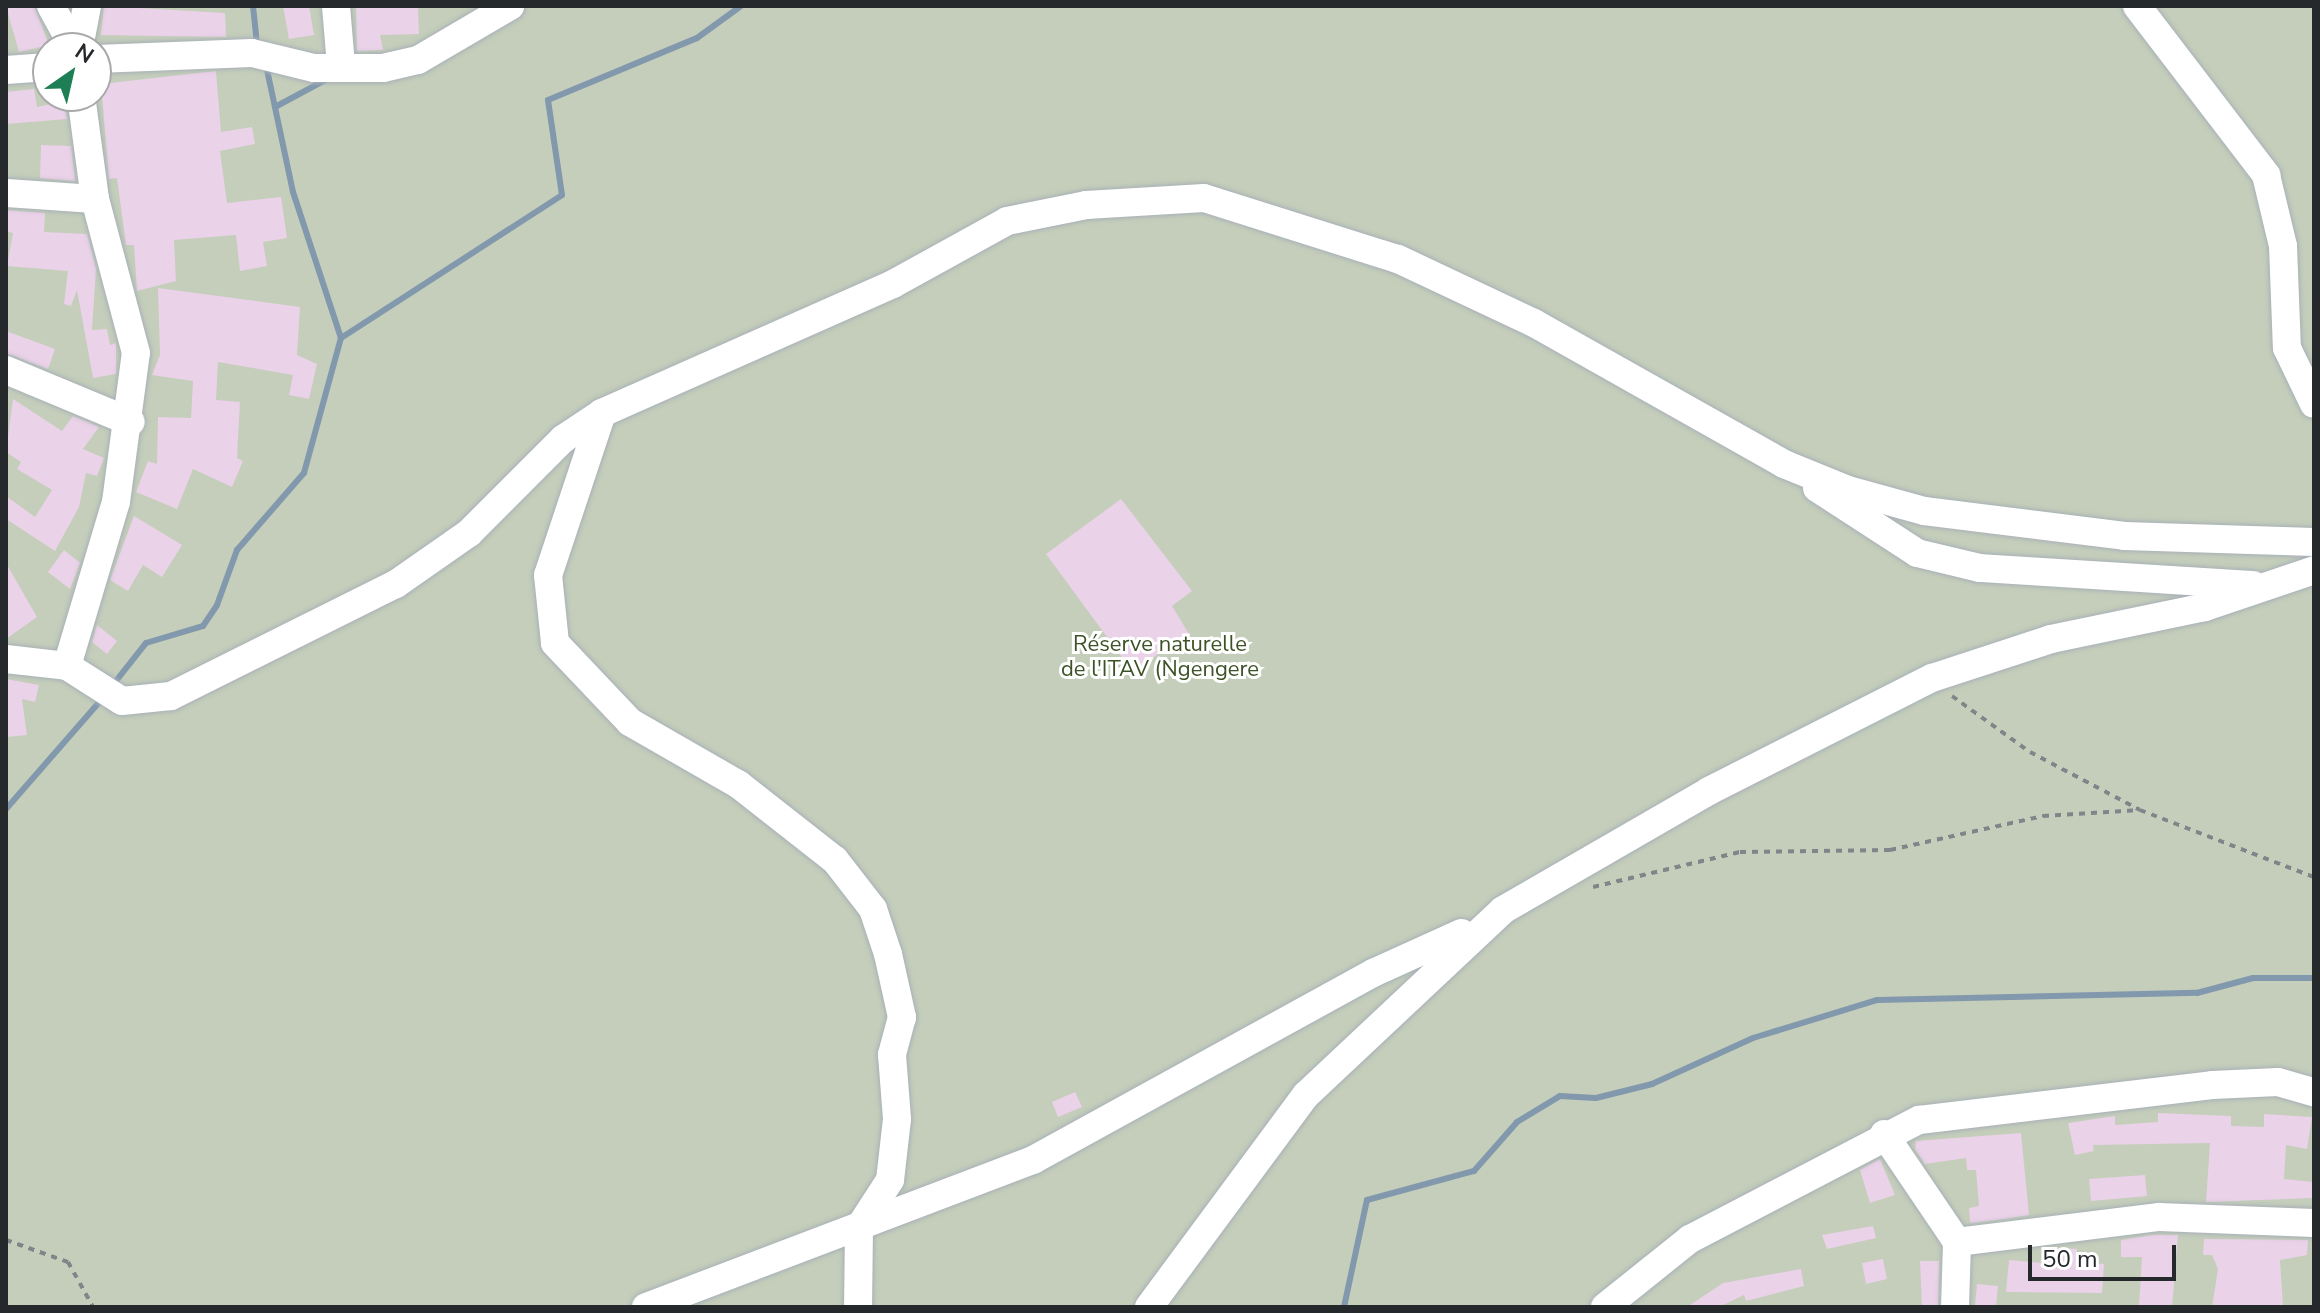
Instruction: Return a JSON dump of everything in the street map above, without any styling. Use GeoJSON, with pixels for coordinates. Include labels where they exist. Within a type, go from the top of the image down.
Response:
{"type":"FeatureCollection","features":[{"type":"Feature","properties":{"kind":"street"},"geometry":{"type":"LineString","coordinates":[[51,6],[66,32]]}},
{"type":"Feature","properties":{"kind":"street"},"geometry":{"type":"LineString","coordinates":[[80,32],[87,6]]}},
{"type":"Feature","properties":{"kind":"street"},"geometry":{"type":"LineString","coordinates":[[327,67],[336,6]]}},
{"type":"Feature","properties":{"kind":"street"},"geometry":{"type":"LineString","coordinates":[[2137,6],[2266,175],[2283,246],[2287,348],[2314,404]]}},
{"type":"Feature","properties":{"kind":"street"},"geometry":{"type":"LineString","coordinates":[[112,59],[264,56],[327,67],[418,60],[497,10]]}},
{"type":"Feature","properties":{"kind":"street"},"geometry":{"type":"LineString","coordinates":[[6,70],[32,68]]}},
{"type":"Feature","properties":{"kind":"street"},"geometry":{"type":"LineString","coordinates":[[67,666],[131,422],[136,353],[95,199],[83,112]]}},
{"type":"Feature","properties":{"kind":"street"},"geometry":{"type":"LineString","coordinates":[[6,193],[95,199]]}},
{"type":"Feature","properties":{"kind":"street"},"geometry":{"type":"LineString","coordinates":[[6,659],[67,666],[111,695],[171,696],[225,675],[340,606],[396,584],[469,533],[563,439],[602,413],[893,284],[1007,221],[1086,205],[1204,198],[1398,259],[1534,323],[1784,464],[1917,553],[1995,569],[2279,586]]}},
{"type":"Feature","properties":{"kind":"street"},"geometry":{"type":"LineString","coordinates":[[9,380],[131,422]]}},
{"type":"Feature","properties":{"kind":"street"},"geometry":{"type":"LineString","coordinates":[[602,413],[548,575],[555,643],[630,722],[794,826],[835,860],[873,909],[902,1017],[892,1055],[897,1119],[890,1180],[859,1228],[858,1307]]}},
{"type":"Feature","properties":{"kind":"street"},"geometry":{"type":"LineString","coordinates":[[1784,464],[1924,511],[2124,536],[2314,542]]}},
{"type":"Feature","properties":{"kind":"street"},"geometry":{"type":"LineString","coordinates":[[646,1307],[1033,1160],[1373,973],[1428,953],[1709,791],[1932,678],[2051,639],[2279,586],[2314,570]]}},
{"type":"Feature","properties":{"kind":"street"},"geometry":{"type":"LineString","coordinates":[[1149,1307],[1306,1095],[1503,910]]}},
{"type":"Feature","properties":{"kind":"street"},"geometry":{"type":"LineString","coordinates":[[1605,1307],[1690,1239],[1884,1134],[2003,1106],[2212,1085],[2278,1082],[2314,1092]]}},
{"type":"Feature","properties":{"kind":"street"},"geometry":{"type":"LineString","coordinates":[[1884,1134],[1957,1242],[1955,1307]]}},
{"type":"Feature","properties":{"kind":"street"},"geometry":{"type":"LineString","coordinates":[[1957,1242],[2159,1217],[2314,1223]]}},
{"type":"Feature","properties":{"kind":"path"},"geometry":{"type":"LineString","coordinates":[[1932,678],[2030,752],[2111,788],[2140,810],[2314,877]]}},
{"type":"Feature","properties":{"kind":"path"},"geometry":{"type":"LineString","coordinates":[[1581,889],[1740,852],[1890,850],[2043,816],[2140,810]]}},
{"type":"Feature","properties":{"kind":"path"},"geometry":{"type":"LineString","coordinates":[[6,1240],[68,1262],[93,1307]]}},
{"type":"Feature","properties":{"kind":"green space","name":"Réserve naturelle de l'ITAV (Ngengere"},"geometry":{"type":"Polygon","coordinates":[[[6,6],[2314,6],[2314,1307],[6,1307],[6,6]]]}},
{"type":"Feature","properties":{"kind":"building"},"geometry":{"type":"Polygon","coordinates":[[[6,6],[34,6],[44,32],[32,32],[32,49],[19,52],[6,6]]]}},
{"type":"Feature","properties":{"kind":"building"},"geometry":{"type":"Polygon","coordinates":[[[104,6],[225,13],[226,37],[112,35],[112,32],[101,32],[104,6]]]}},
{"type":"Feature","properties":{"kind":"building"},"geometry":{"type":"Polygon","coordinates":[[[283,6],[309,6],[314,35],[289,39],[283,6]]]}},
{"type":"Feature","properties":{"kind":"building"},"geometry":{"type":"Polygon","coordinates":[[[356,6],[418,6],[419,34],[380,35],[383,50],[357,51],[356,6]]]}},
{"type":"Feature","properties":{"kind":"building"},"geometry":{"type":"Polygon","coordinates":[[[216,71],[221,132],[252,127],[255,144],[220,151],[227,203],[281,197],[287,238],[263,242],[267,266],[240,271],[236,235],[174,240],[176,281],[137,291],[134,245],[126,245],[117,178],[109,179],[103,112],[112,112],[112,83],[216,71]]]}},
{"type":"Feature","properties":{"kind":"building"},"geometry":{"type":"Polygon","coordinates":[[[32,89],[32,112],[65,112],[67,119],[6,124],[6,92],[32,89]]]}},
{"type":"Feature","properties":{"kind":"building"},"geometry":{"type":"Polygon","coordinates":[[[41,145],[71,146],[75,181],[40,178],[41,145]]]}},
{"type":"Feature","properties":{"kind":"building"},"geometry":{"type":"Polygon","coordinates":[[[6,210],[45,213],[44,232],[87,234],[96,269],[92,330],[107,329],[110,345],[116,343],[116,374],[93,378],[77,290],[71,306],[64,304],[68,271],[7,266],[13,233],[6,231],[6,210]]]}},
{"type":"Feature","properties":{"kind":"building"},"geometry":{"type":"Polygon","coordinates":[[[158,288],[300,307],[297,355],[317,364],[309,399],[289,395],[293,375],[218,362],[216,400],[240,402],[237,458],[243,461],[232,487],[193,469],[177,509],[136,492],[148,461],[157,464],[158,417],[191,418],[193,381],[152,375],[160,355],[158,288]]]}},
{"type":"Feature","properties":{"kind":"building"},"geometry":{"type":"Polygon","coordinates":[[[6,331],[55,349],[48,369],[6,353],[6,331]]]}},
{"type":"Feature","properties":{"kind":"building"},"geometry":{"type":"Polygon","coordinates":[[[13,399],[62,431],[73,416],[99,427],[83,449],[104,458],[97,476],[86,473],[79,507],[55,551],[6,519],[6,496],[35,517],[52,490],[17,469],[21,462],[6,452],[13,399]]]}},
{"type":"Feature","properties":{"kind":"building"},"geometry":{"type":"Polygon","coordinates":[[[1121,499],[1192,591],[1172,606],[1189,634],[1132,671],[1046,554],[1121,499]]]}},
{"type":"Feature","properties":{"kind":"building"},"geometry":{"type":"Polygon","coordinates":[[[134,516],[182,545],[162,577],[143,565],[128,591],[110,580],[134,516]]]}},
{"type":"Feature","properties":{"kind":"building"},"geometry":{"type":"Polygon","coordinates":[[[64,550],[80,563],[70,589],[48,572],[64,550]]]}},
{"type":"Feature","properties":{"kind":"building"},"geometry":{"type":"Polygon","coordinates":[[[6,563],[37,617],[6,639],[6,563]]]}},
{"type":"Feature","properties":{"kind":"building"},"geometry":{"type":"Polygon","coordinates":[[[97,625],[117,641],[107,654],[92,642],[97,625]]]}},
{"type":"Feature","properties":{"kind":"building"},"geometry":{"type":"Polygon","coordinates":[[[6,679],[39,685],[35,702],[22,699],[27,735],[6,737],[6,679]]]}},
{"type":"Feature","properties":{"kind":"building"},"geometry":{"type":"Polygon","coordinates":[[[1075,1092],[1082,1107],[1058,1117],[1052,1102],[1075,1092]]]}},
{"type":"Feature","properties":{"kind":"building"},"geometry":{"type":"Polygon","coordinates":[[[2158,1113],[2231,1116],[2231,1126],[2264,1127],[2264,1114],[2312,1117],[2307,1149],[2286,1145],[2284,1179],[2314,1182],[2314,1198],[2206,1202],[2210,1143],[2093,1145],[2094,1151],[2075,1155],[2068,1123],[2115,1116],[2115,1125],[2158,1122],[2158,1113]]]}},
{"type":"Feature","properties":{"kind":"building"},"geometry":{"type":"Polygon","coordinates":[[[2021,1133],[2029,1215],[2003,1219],[1970,1223],[1969,1208],[1979,1206],[1976,1170],[1967,1170],[1966,1158],[1925,1164],[1915,1149],[1916,1141],[2021,1133]]]}},
{"type":"Feature","properties":{"kind":"building"},"geometry":{"type":"Polygon","coordinates":[[[1880,1159],[1895,1195],[1870,1203],[1860,1170],[1880,1159]]]}},
{"type":"Feature","properties":{"kind":"building"},"geometry":{"type":"Polygon","coordinates":[[[2145,1175],[2147,1196],[2091,1201],[2089,1179],[2145,1175]]]}},
{"type":"Feature","properties":{"kind":"building"},"geometry":{"type":"Polygon","coordinates":[[[1873,1226],[1876,1238],[1827,1249],[1822,1235],[1873,1226]]]}},
{"type":"Feature","properties":{"kind":"building"},"geometry":{"type":"Polygon","coordinates":[[[2178,1235],[2172,1307],[2139,1307],[2142,1257],[2121,1257],[2121,1240],[2178,1235]]]}},
{"type":"Feature","properties":{"kind":"building"},"geometry":{"type":"Polygon","coordinates":[[[2204,1239],[2308,1240],[2307,1255],[2280,1260],[2283,1307],[2212,1307],[2218,1269],[2212,1255],[2203,1255],[2204,1239]]]}},
{"type":"Feature","properties":{"kind":"building"},"geometry":{"type":"Polygon","coordinates":[[[2059,1248],[2077,1249],[2076,1262],[2104,1264],[2102,1293],[2006,1292],[2009,1260],[2044,1263],[2059,1248]]]}},
{"type":"Feature","properties":{"kind":"building"},"geometry":{"type":"Polygon","coordinates":[[[1883,1259],[1887,1279],[1866,1284],[1862,1263],[1883,1259]]]}},
{"type":"Feature","properties":{"kind":"building"},"geometry":{"type":"Polygon","coordinates":[[[1920,1261],[1939,1261],[1938,1307],[1922,1307],[1920,1261]]]}},
{"type":"Feature","properties":{"kind":"building"},"geometry":{"type":"Polygon","coordinates":[[[1801,1269],[1804,1286],[1746,1301],[1744,1295],[1719,1307],[1687,1307],[1723,1283],[1801,1269]]]}},
{"type":"Feature","properties":{"kind":"building"},"geometry":{"type":"Polygon","coordinates":[[[1977,1284],[1998,1286],[1996,1307],[1975,1305],[1977,1284]]]}},
{"type":"Feature","properties":{"kind":"waterway"},"geometry":{"type":"LineString","coordinates":[[253,6],[257,44]]}},
{"type":"Feature","properties":{"kind":"waterway"},"geometry":{"type":"LineString","coordinates":[[341,338],[562,195],[548,100],[697,38],[741,6]]}},
{"type":"Feature","properties":{"kind":"waterway"},"geometry":{"type":"LineString","coordinates":[[112,686],[146,643],[203,626],[217,605],[237,550],[304,473],[341,338],[293,192],[266,65]]}},
{"type":"Feature","properties":{"kind":"waterway"},"geometry":{"type":"LineString","coordinates":[[275,107],[327,79]]}},
{"type":"Feature","properties":{"kind":"waterway"},"geometry":{"type":"LineString","coordinates":[[6,809],[103,698]]}},
{"type":"Feature","properties":{"kind":"waterway"},"geometry":{"type":"LineString","coordinates":[[1344,1307],[1367,1200],[1474,1171],[1517,1122],[1560,1096],[1596,1098],[1652,1084],[1753,1038],[1877,1000],[2197,993],[2253,978],[2314,978]]}}]}
